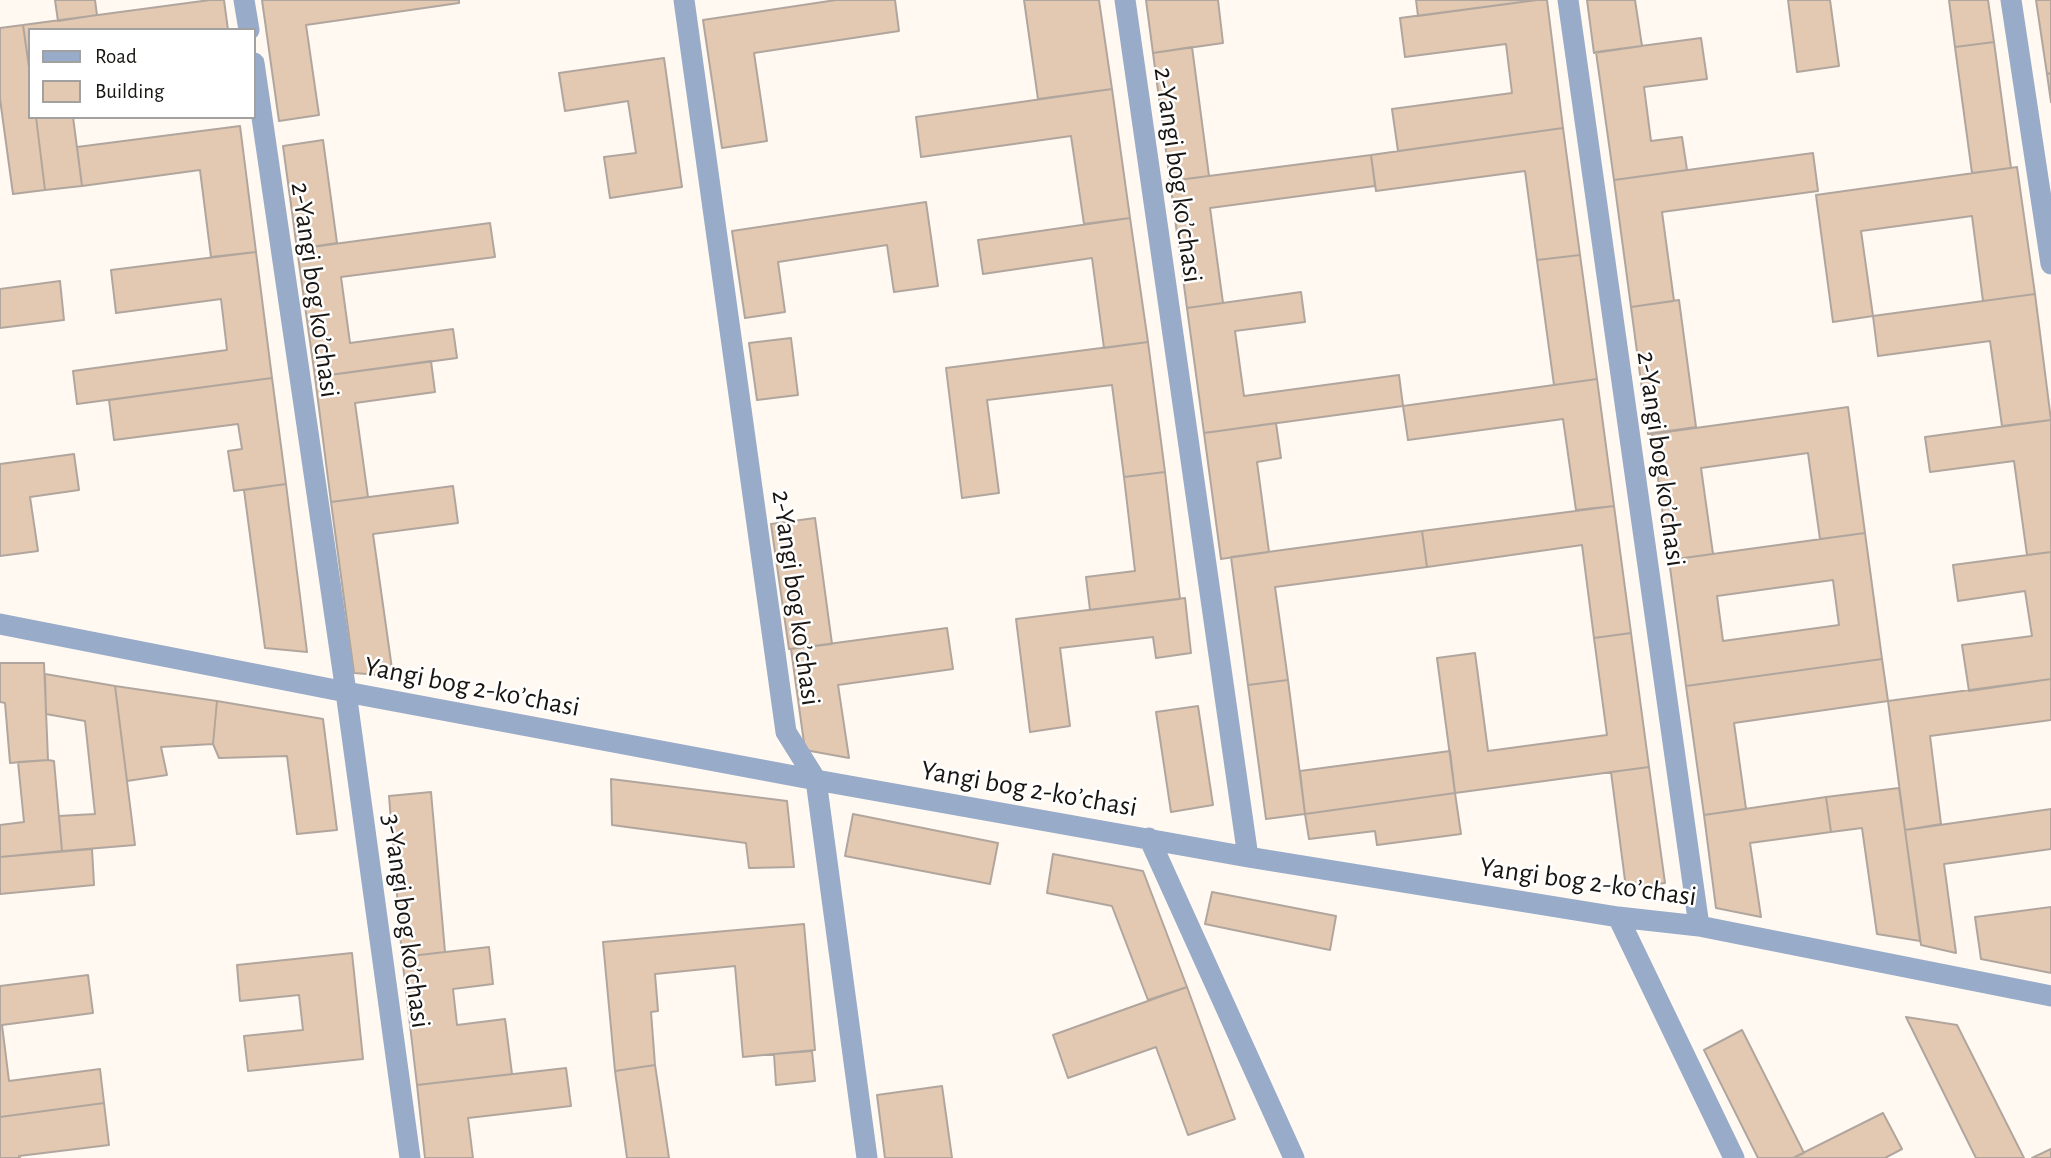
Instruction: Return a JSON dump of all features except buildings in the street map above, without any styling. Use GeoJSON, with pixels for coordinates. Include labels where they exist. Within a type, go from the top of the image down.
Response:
{"type":"FeatureCollection","features":[{"type":"Feature","properties":{"kind":"street"},"geometry":{"type":"LineString","coordinates":[[244,0],[249,28]]}},
{"type":"Feature","properties":{"kind":"street","name":"2-Yangi bog koʼchasi"},"geometry":{"type":"LineString","coordinates":[[684,0],[786,732],[816,780]]}},
{"type":"Feature","properties":{"kind":"street","name":"2-Yangi bog koʼchasi"},"geometry":{"type":"LineString","coordinates":[[1125,0],[1248,857]]}},
{"type":"Feature","properties":{"kind":"street","name":"2-Yangi bog koʼchasi"},"geometry":{"type":"LineString","coordinates":[[1568,0],[1699,926]]}},
{"type":"Feature","properties":{"kind":"street"},"geometry":{"type":"LineString","coordinates":[[2011,0],[2051,264]]}},
{"type":"Feature","properties":{"kind":"street","name":"2-Yangi bog koʼchasi"},"geometry":{"type":"LineString","coordinates":[[256,77],[346,692]]}},
{"type":"Feature","properties":{"kind":"street","name":"Yangi bog 2-koʼchasi"},"geometry":{"type":"LineString","coordinates":[[0,624],[816,780],[1248,857],[1618,917],[1699,926],[2051,996]]}},
{"type":"Feature","properties":{"kind":"street","name":"3-Yangi bog koʼchasi"},"geometry":{"type":"LineString","coordinates":[[346,692],[410,1158]]}},
{"type":"Feature","properties":{"kind":"street"},"geometry":{"type":"LineString","coordinates":[[816,780],[867,1158]]}},
{"type":"Feature","properties":{"kind":"street"},"geometry":{"type":"LineString","coordinates":[[1149,838],[1294,1158]]}},
{"type":"Feature","properties":{"kind":"street"},"geometry":{"type":"LineString","coordinates":[[1618,917],[1734,1158]]}}]}
